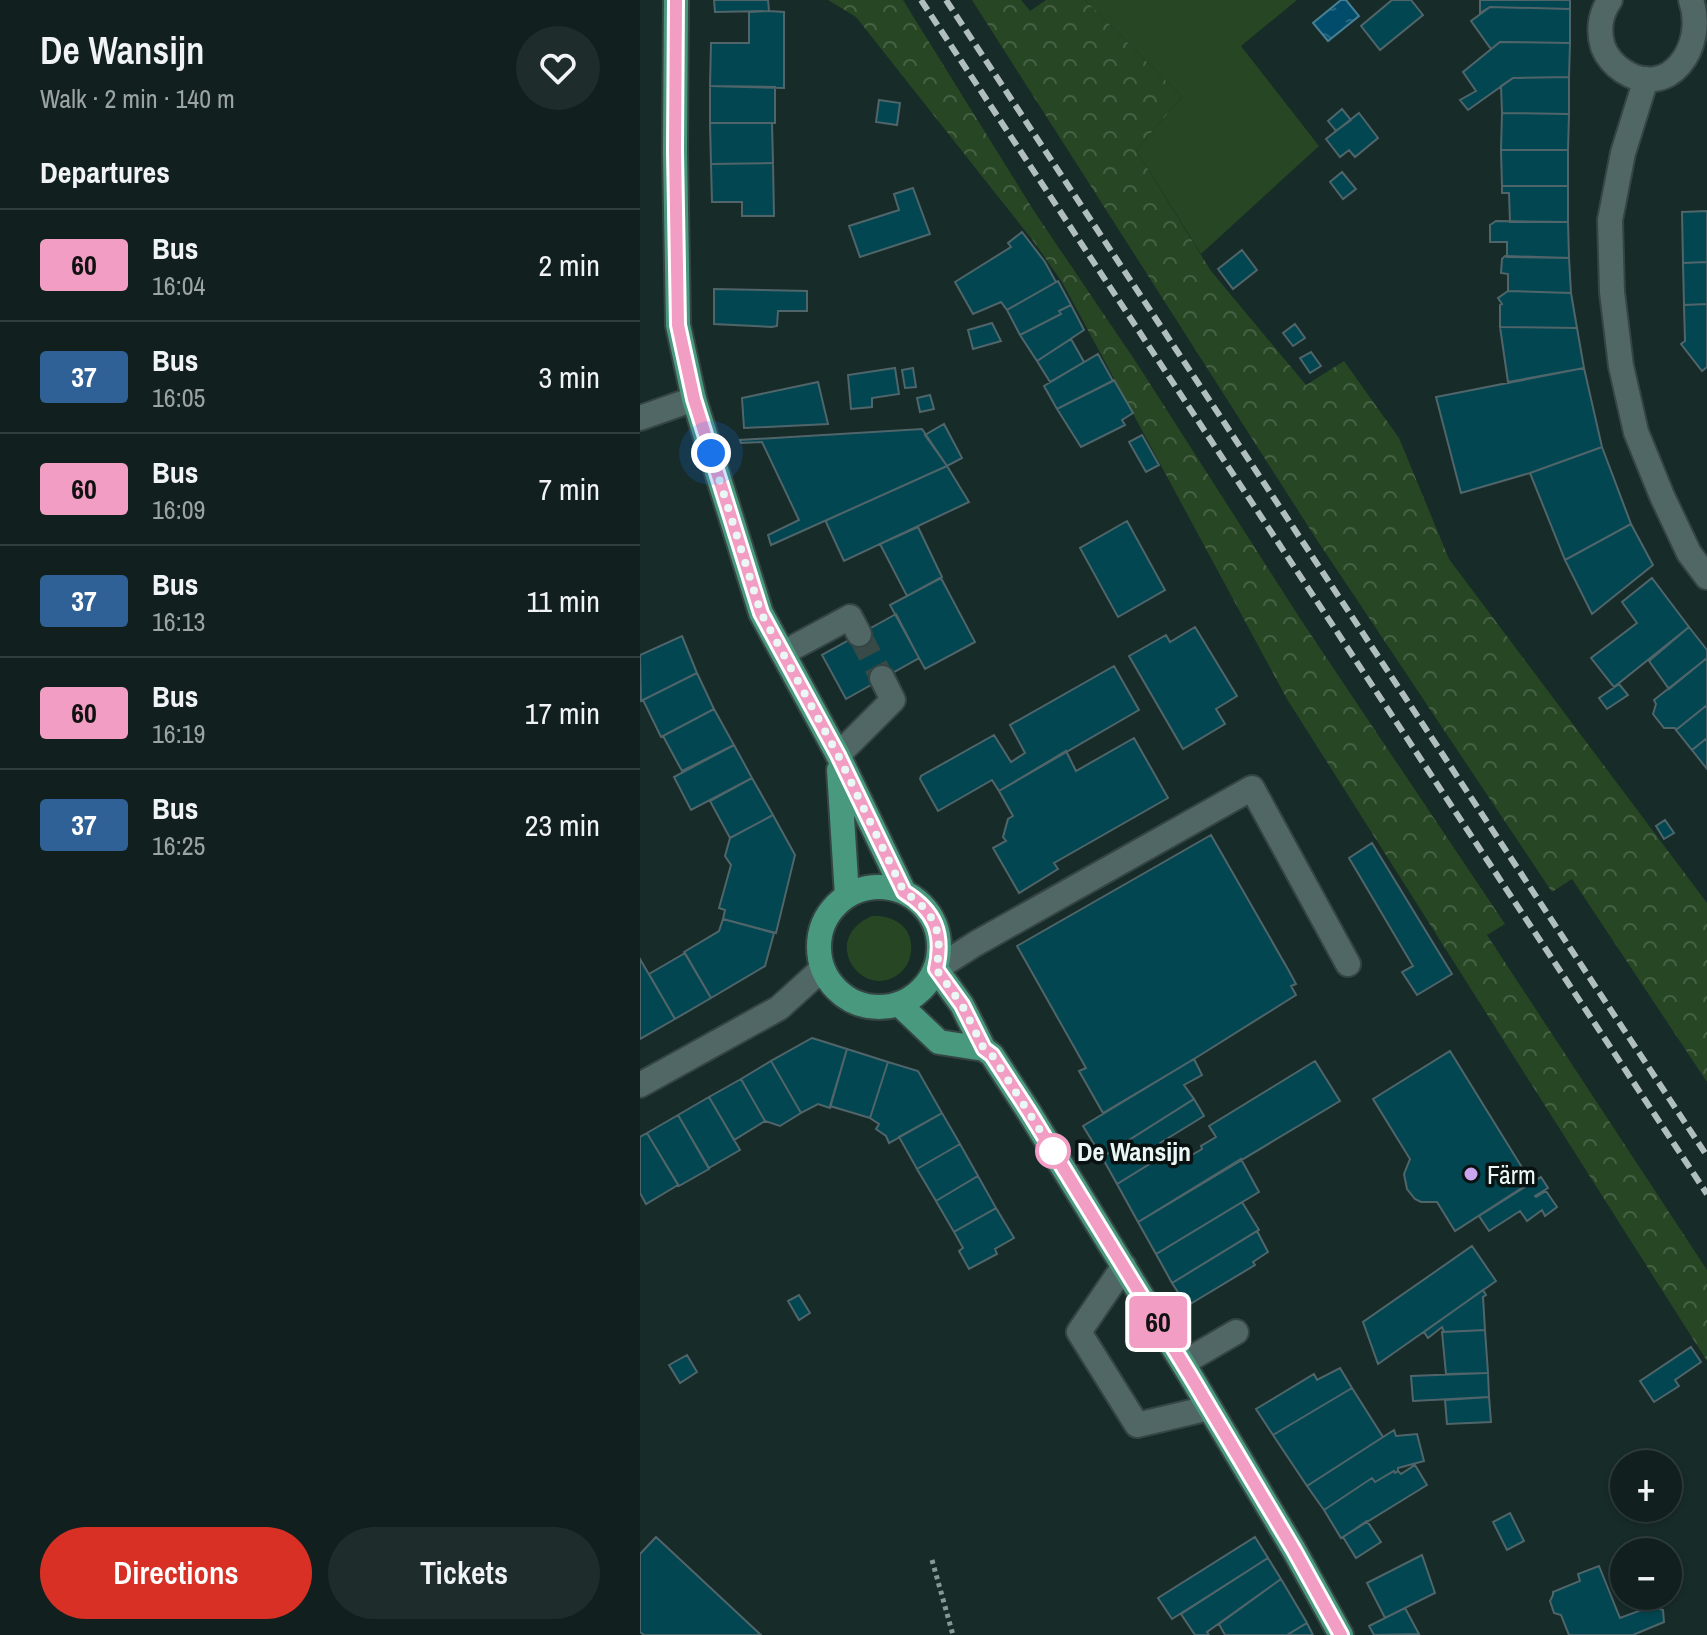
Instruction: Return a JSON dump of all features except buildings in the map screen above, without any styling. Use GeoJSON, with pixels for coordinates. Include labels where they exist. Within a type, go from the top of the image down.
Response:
{"type":"FeatureCollection","features":[{"type":"Feature","properties":{"kind":"main road"},"geometry":{"type":"LineString","coordinates":[[676,0],[678,325],[694,399],[761,613],[838,755],[904,892]]}},
{"type":"Feature","properties":{"kind":"main road"},"geometry":{"type":"LineString","coordinates":[[838,755],[847,896]]}},
{"type":"Feature","properties":{"kind":"main road"},"geometry":{"type":"LineString","coordinates":[[885,887],[904,892],[917,900],[935,924],[940,953],[936,969],[921,991],[899,1004],[884,1008],[854,1002],[841,994],[822,969],[819,955],[822,927],[828,915],[847,896],[866,888],[885,887]]}},
{"type":"Feature","properties":{"kind":"main road"},"geometry":{"type":"LineString","coordinates":[[936,969],[962,1005],[984,1049],[992,1055],[1029,1112],[1183,1363],[1341,1635]]}},
{"type":"Feature","properties":{"kind":"main road"},"geometry":{"type":"LineString","coordinates":[[899,1004],[939,1042],[984,1049]]}},
{"type":"Feature","properties":{"kind":"street"},"geometry":{"type":"LineString","coordinates":[[1610,0],[1601,20],[1600,38],[1606,54],[1616,67],[1630,76],[1646,79],[1663,77],[1681,68],[1692,55],[1698,39],[1699,13]]}},
{"type":"Feature","properties":{"kind":"street"},"geometry":{"type":"LineString","coordinates":[[1646,79],[1623,153],[1610,220],[1612,292],[1621,366],[1636,432],[1662,496],[1689,553],[1707,577]]}},
{"type":"Feature","properties":{"kind":"street"},"geometry":{"type":"LineString","coordinates":[[640,418],[694,399]]}},
{"type":"Feature","properties":{"kind":"street"},"geometry":{"type":"LineString","coordinates":[[783,653],[850,617],[859,634]]}},
{"type":"Feature","properties":{"kind":"street"},"geometry":{"type":"LineString","coordinates":[[838,755],[893,700],[882,678]]}},
{"type":"Feature","properties":{"kind":"street"},"geometry":{"type":"LineString","coordinates":[[936,969],[1252,788],[1348,964]]}},
{"type":"Feature","properties":{"kind":"street"},"geometry":{"type":"LineString","coordinates":[[640,1085],[779,1008],[822,969]]}},
{"type":"Feature","properties":{"kind":"street"},"geometry":{"type":"LineString","coordinates":[[1124,1266],[1079,1332],[1137,1425],[1209,1408]]}},
{"type":"Feature","properties":{"kind":"street"},"geometry":{"type":"LineString","coordinates":[[1183,1363],[1236,1332]]}},
{"type":"Feature","properties":{"kind":"path"},"geometry":{"type":"LineString","coordinates":[[932,1560],[953,1635]]}},
{"type":"Feature","properties":{"kind":"green space"},"geometry":{"type":"Polygon","coordinates":[[[828,0],[903,0],[1034,211],[1138,365],[1301,620],[1505,924],[1487,935],[1707,1270],[1707,1361],[1287,699],[1062,282],[1034,242],[856,17],[828,0]]]}},
{"type":"Feature","properties":{"kind":"green space"},"geometry":{"type":"Polygon","coordinates":[[[972,0],[1021,0],[1030,11],[1046,0],[1085,0],[1182,97],[1136,150],[1211,271],[1306,385],[1344,361],[1399,438],[1449,559],[1707,903],[1707,1082],[1572,879],[1552,892],[1315,537],[972,0]]]}},
{"type":"Feature","properties":{"kind":"green space"},"geometry":{"type":"Polygon","coordinates":[[[1085,0],[1297,0],[1241,46],[1319,146],[1201,254],[1136,150],[1182,97],[1085,0]]]}},
{"type":"Feature","properties":{"kind":"green space"},"geometry":{"type":"Polygon","coordinates":[[[872,916],[901,924],[911,943],[911,955],[906,966],[886,980],[873,980],[861,974],[852,965],[847,952],[848,939],[856,927],[872,916]]]}},
{"type":"Feature","properties":{"kind":"water"},"geometry":{"type":"Polygon","coordinates":[[[1341,0],[1346,0],[1359,16],[1328,41],[1313,23],[1341,0]]]}},
{"type":"Feature","properties":{"kind":"tunnel"},"geometry":{"type":"LineString","coordinates":[[859,634],[882,678]]}},
{"type":"Feature","properties":{"kind":"railway"},"geometry":{"type":"LineString","coordinates":[[921,0],[1707,1194]]}},
{"type":"Feature","properties":{"kind":"railway"},"geometry":{"type":"LineString","coordinates":[[946,0],[1707,1156]]}},
{"type":"Feature","properties":{"kind":"bus line","name":"60"},"geometry":{"type":"LineString","coordinates":[[676,0],[678,325],[694,399],[761,613],[838,755],[904,892],[917,900],[935,924],[940,953],[936,969],[962,1005],[984,1049],[992,1055],[1029,1112],[1190,1375],[1341,1635]]}},
{"type":"Feature","properties":{"kind":"place","name":"De Wansijn"},"geometry":{"type":"Point","coordinates":[1053,1151]}},
{"type":"Feature","properties":{"kind":"place","name":"Färm"},"geometry":{"type":"Point","coordinates":[1471,1174]}},
{"type":"Feature","properties":{"kind":"route"},"geometry":{"type":"LineString","coordinates":[[711,453],[761,613],[838,755],[904,892],[917,900],[935,924],[940,953],[936,969],[962,1005],[984,1049],[992,1055],[1061,1163],[1053,1151]]}}]}
